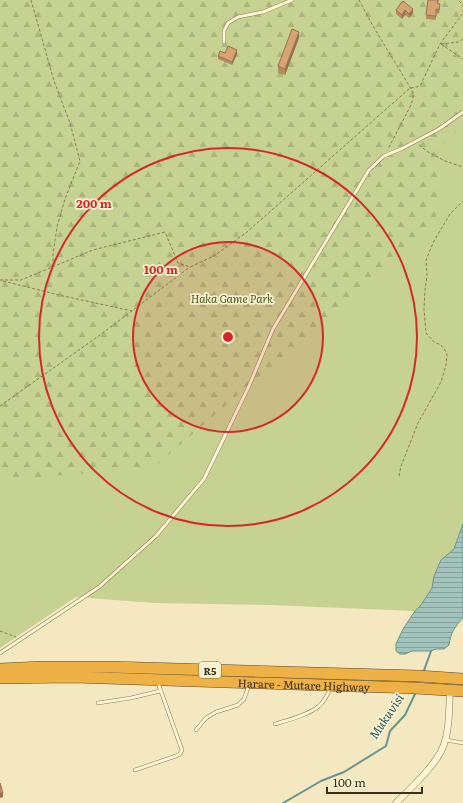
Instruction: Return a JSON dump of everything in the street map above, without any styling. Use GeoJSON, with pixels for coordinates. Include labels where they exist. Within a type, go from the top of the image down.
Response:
{"type":"FeatureCollection","features":[{"type":"Feature","properties":{"kind":"highway","name":"Harare - Mutare Highway"},"geometry":{"type":"LineString","coordinates":[[0,669],[42,666],[110,667],[463,679]]}},
{"type":"Feature","properties":{"kind":"highway","name":"Harare - Mutare Highway"},"geometry":{"type":"LineString","coordinates":[[0,678],[59,676],[417,688],[463,691]]}},
{"type":"Feature","properties":{"kind":"street"},"geometry":{"type":"LineString","coordinates":[[396,803],[434,761],[446,740],[451,679]]}},
{"type":"Feature","properties":{"kind":"lane"},"geometry":{"type":"LineString","coordinates":[[224,42],[224,31],[228,23],[238,17],[263,12],[292,0]]}},
{"type":"Feature","properties":{"kind":"lane"},"geometry":{"type":"LineString","coordinates":[[0,653],[99,587],[156,536],[204,479],[249,386],[273,330],[369,170],[384,156],[415,142],[451,122],[463,112]]}},
{"type":"Feature","properties":{"kind":"lane"},"geometry":{"type":"LineString","coordinates":[[135,770],[176,756],[180,754],[182,750],[157,679]]}},
{"type":"Feature","properties":{"kind":"lane"},"geometry":{"type":"LineString","coordinates":[[196,730],[206,718],[216,712],[238,705],[244,699],[250,683]]}},
{"type":"Feature","properties":{"kind":"lane"},"geometry":{"type":"LineString","coordinates":[[275,724],[310,712],[319,706],[326,699],[332,685]]}},
{"type":"Feature","properties":{"kind":"lane"},"geometry":{"type":"LineString","coordinates":[[98,703],[131,698],[160,690]]}},
{"type":"Feature","properties":{"kind":"lane"},"geometry":{"type":"LineString","coordinates":[[446,740],[463,742]]}},
{"type":"Feature","properties":{"kind":"path"},"geometry":{"type":"LineString","coordinates":[[31,0],[54,81],[70,123],[80,161],[65,199],[57,227],[53,254],[54,267]]}},
{"type":"Feature","properties":{"kind":"path"},"geometry":{"type":"LineString","coordinates":[[359,0],[413,92],[411,104],[384,156]]}},
{"type":"Feature","properties":{"kind":"path"},"geometry":{"type":"LineString","coordinates":[[0,406],[132,311],[190,267],[214,256],[247,232],[410,88],[421,84],[440,44],[463,13],[463,5],[458,0]]}},
{"type":"Feature","properties":{"kind":"path"},"geometry":{"type":"LineString","coordinates":[[440,44],[460,42],[463,39]]}},
{"type":"Feature","properties":{"kind":"path"},"geometry":{"type":"LineString","coordinates":[[440,44],[463,59]]}},
{"type":"Feature","properties":{"kind":"path"},"geometry":{"type":"LineString","coordinates":[[415,142],[439,158],[463,167]]}},
{"type":"Feature","properties":{"kind":"path"},"geometry":{"type":"LineString","coordinates":[[399,476],[401,466],[418,423],[441,382],[446,365],[447,354],[444,348],[434,342],[426,333],[424,309],[424,290],[427,276],[426,260],[437,236],[450,214],[463,201]]}},
{"type":"Feature","properties":{"kind":"path"},"geometry":{"type":"LineString","coordinates":[[0,280],[21,280],[98,248],[165,232],[178,263],[190,267]]}},
{"type":"Feature","properties":{"kind":"path"},"geometry":{"type":"LineString","coordinates":[[0,280],[132,311]]}},
{"type":"Feature","properties":{"kind":"path"},"geometry":{"type":"LineString","coordinates":[[0,631],[21,638]]}},
{"type":"Feature","properties":{"kind":"green space","name":"Haka Game Park"},"geometry":{"type":"Polygon","coordinates":[[[0,0],[463,0],[463,613],[270,605],[154,603],[76,597],[0,648],[0,0]]]}},
{"type":"Feature","properties":{"kind":"green space","name":"Haka Game Park"},"geometry":{"type":"Polygon","coordinates":[[[0,0],[463,0],[463,126],[440,147],[439,212],[420,238],[153,468],[0,480],[0,0]]]}},
{"type":"Feature","properties":{"kind":"water"},"geometry":{"type":"Polygon","coordinates":[[[463,524],[463,618],[453,630],[449,645],[444,649],[412,651],[405,654],[400,654],[396,651],[396,644],[403,629],[432,588],[434,576],[441,560],[454,549],[463,524]]]}},
{"type":"Feature","properties":{"kind":"building"},"geometry":{"type":"Polygon","coordinates":[[[428,0],[438,0],[437,3],[440,4],[439,10],[436,9],[436,16],[426,15],[428,0]]]}},
{"type":"Feature","properties":{"kind":"building"},"geometry":{"type":"Polygon","coordinates":[[[403,1],[413,9],[409,14],[405,10],[402,15],[396,10],[403,1]]]}},
{"type":"Feature","properties":{"kind":"building"},"geometry":{"type":"Polygon","coordinates":[[[292,29],[299,32],[285,69],[278,66],[292,29]]]}},
{"type":"Feature","properties":{"kind":"building"},"geometry":{"type":"Polygon","coordinates":[[[228,46],[237,50],[232,62],[218,56],[220,51],[225,53],[228,46]]]}},
{"type":"Feature","properties":{"kind":"building"},"geometry":{"type":"Polygon","coordinates":[[[0,783],[3,793],[0,793],[0,783]]]}},
{"type":"Feature","properties":{"kind":"waterway","name":"Mukuvisi"},"geometry":{"type":"LineString","coordinates":[[423,673],[431,651]]}},
{"type":"Feature","properties":{"kind":"waterway","name":"Mukuvisi"},"geometry":{"type":"LineString","coordinates":[[283,803],[321,781],[344,772],[386,746],[390,731],[405,715],[416,692]]}}]}
